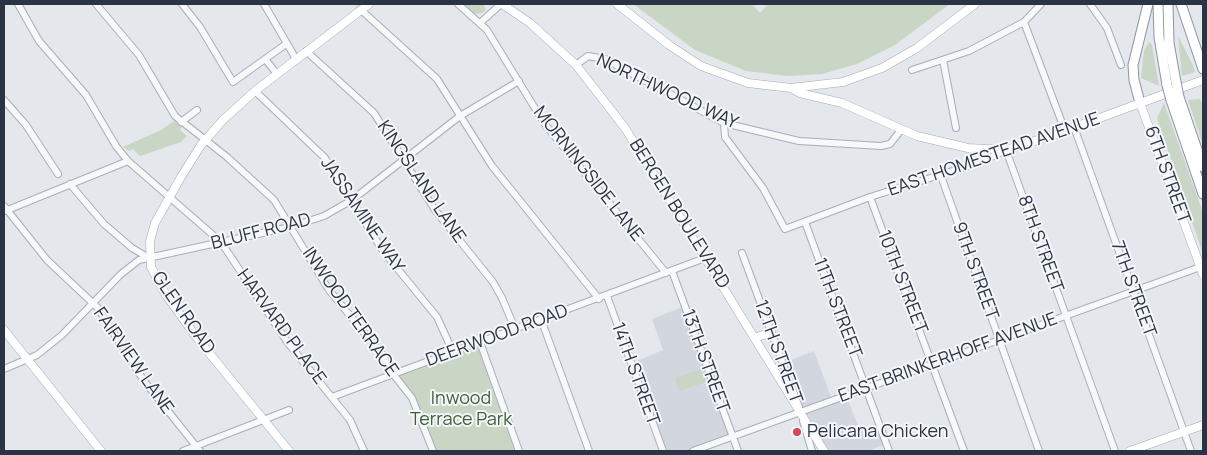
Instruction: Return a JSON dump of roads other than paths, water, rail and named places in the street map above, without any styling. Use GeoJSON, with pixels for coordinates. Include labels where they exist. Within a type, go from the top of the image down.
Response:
{"type":"FeatureCollection","features":[{"type":"Feature","properties":{"kind":"highway"},"geometry":{"type":"LineString","coordinates":[[1140,103],[1134,80],[1133,65],[1148,4]]}},
{"type":"Feature","properties":{"kind":"highway"},"geometry":{"type":"LineString","coordinates":[[1158,4],[1159,37],[1203,194]]}},
{"type":"Feature","properties":{"kind":"highway"},"geometry":{"type":"LineString","coordinates":[[1168,4],[1171,84]]}},
{"type":"Feature","properties":{"kind":"highway"},"geometry":{"type":"LineString","coordinates":[[1181,4],[1203,69]]}},
{"type":"Feature","properties":{"kind":"highway"},"geometry":{"type":"LineString","coordinates":[[1175,99],[1203,167]]}},
{"type":"Feature","properties":{"kind":"main road"},"geometry":{"type":"LineString","coordinates":[[352,4],[360,10]]}},
{"type":"Feature","properties":{"kind":"main road"},"geometry":{"type":"LineString","coordinates":[[150,258],[152,232],[170,196],[205,140],[255,90],[369,4]]}},
{"type":"Feature","properties":{"kind":"main road","name":"BERGEN BOULEVARD"},"geometry":{"type":"LineString","coordinates":[[502,4],[546,36],[576,65],[625,128],[824,451]]}},
{"type":"Feature","properties":{"kind":"main road"},"geometry":{"type":"LineString","coordinates":[[618,4],[668,45],[701,66],[748,82],[791,88],[843,82],[882,68],[917,48],[975,4]]}},
{"type":"Feature","properties":{"kind":"main road","name":"EAST HOMESTEAD AVENUE"},"geometry":{"type":"LineString","coordinates":[[1006,150],[1074,128],[1203,80]]}},
{"type":"Feature","properties":{"kind":"main road"},"geometry":{"type":"LineString","coordinates":[[791,88],[800,93],[851,106],[901,130],[956,146],[1006,150]]}},
{"type":"Feature","properties":{"kind":"main road","name":"6TH STREET"},"geometry":{"type":"LineString","coordinates":[[1140,103],[1202,269]]}},
{"type":"Feature","properties":{"kind":"main road","name":"GLEN ROAD"},"geometry":{"type":"LineString","coordinates":[[150,258],[155,276],[171,302],[197,338],[289,451]]}},
{"type":"Feature","properties":{"kind":"main road"},"geometry":{"type":"LineString","coordinates":[[4,330],[101,451]]}},
{"type":"Feature","properties":{"kind":"main road"},"geometry":{"type":"LineString","coordinates":[[755,338],[771,332]]}},
{"type":"Feature","properties":{"kind":"main road"},"geometry":{"type":"LineString","coordinates":[[1130,451],[1203,425]]}},
{"type":"Feature","properties":{"kind":"street","name":"HARVARD PLACE"},"geometry":{"type":"LineString","coordinates":[[18,4],[39,41],[86,95],[116,146],[128,161],[221,242],[278,329],[356,429],[364,451]]}},
{"type":"Feature","properties":{"kind":"street","name":"INWOOD TERRACE"},"geometry":{"type":"LineString","coordinates":[[96,4],[139,55],[181,122],[269,195],[329,290],[381,353],[393,374],[412,398],[433,451]]}},
{"type":"Feature","properties":{"kind":"street"},"geometry":{"type":"LineString","coordinates":[[182,4],[200,27],[233,82],[286,44]]}},
{"type":"Feature","properties":{"kind":"street"},"geometry":{"type":"LineString","coordinates":[[264,4],[296,59]]}},
{"type":"Feature","properties":{"kind":"street","name":"MORNINGSIDE LANE"},"geometry":{"type":"LineString","coordinates":[[458,4],[487,30],[544,123],[669,272]]}},
{"type":"Feature","properties":{"kind":"street"},"geometry":{"type":"LineString","coordinates":[[480,23],[502,4]]}},
{"type":"Feature","properties":{"kind":"street"},"geometry":{"type":"LineString","coordinates":[[912,70],[969,51],[1024,22],[1041,4]]}},
{"type":"Feature","properties":{"kind":"street"},"geometry":{"type":"LineString","coordinates":[[1090,4],[1107,28],[1121,65]]}},
{"type":"Feature","properties":{"kind":"street"},"geometry":{"type":"LineString","coordinates":[[360,10],[428,68],[444,89],[510,190],[599,299]]}},
{"type":"Feature","properties":{"kind":"street"},"geometry":{"type":"LineString","coordinates":[[1024,22],[1064,131]]}},
{"type":"Feature","properties":{"kind":"street","name":"KINGSLAND LANE"},"geometry":{"type":"LineString","coordinates":[[306,51],[374,113],[435,210],[493,282],[515,329]]}},
{"type":"Feature","properties":{"kind":"street","name":"NORTHWOOD WAY"},"geometry":{"type":"LineString","coordinates":[[576,65],[588,56],[605,59],[724,122],[799,141],[852,146],[890,144],[901,130]]}},
{"type":"Feature","properties":{"kind":"street"},"geometry":{"type":"LineString","coordinates":[[265,60],[277,74]]}},
{"type":"Feature","properties":{"kind":"street"},"geometry":{"type":"LineString","coordinates":[[943,60],[956,128]]}},
{"type":"Feature","properties":{"kind":"street","name":"BLUFF ROAD"},"geometry":{"type":"LineString","coordinates":[[4,369],[28,360],[62,335],[130,265],[150,258],[290,227],[324,216],[352,200],[460,116],[519,81]]}},
{"type":"Feature","properties":{"kind":"street","name":"JASSAMINE WAY"},"geometry":{"type":"LineString","coordinates":[[255,90],[325,158],[383,251],[437,317],[453,352]]}},
{"type":"Feature","properties":{"kind":"street"},"geometry":{"type":"LineString","coordinates":[[4,100],[26,125],[58,174]]}},
{"type":"Feature","properties":{"kind":"street"},"geometry":{"type":"LineString","coordinates":[[181,122],[197,110]]}},
{"type":"Feature","properties":{"kind":"street","name":"EAST HOMESTEAD AVENUE"},"geometry":{"type":"LineString","coordinates":[[724,122],[725,137],[763,188],[785,229],[870,197],[941,176],[998,155],[1006,150]]}},
{"type":"Feature","properties":{"kind":"street","name":"7TH STREET"},"geometry":{"type":"LineString","coordinates":[[1074,128],[1191,451]]}},
{"type":"Feature","properties":{"kind":"street","name":"8TH STREET"},"geometry":{"type":"LineString","coordinates":[[1006,150],[1116,451]]}},
{"type":"Feature","properties":{"kind":"street"},"geometry":{"type":"LineString","coordinates":[[5,209],[128,161]]}},
{"type":"Feature","properties":{"kind":"street","name":"9TH STREET"},"geometry":{"type":"LineString","coordinates":[[941,176],[1039,451]]}},
{"type":"Feature","properties":{"kind":"street","name":"GLEN ROAD"},"geometry":{"type":"LineString","coordinates":[[70,184],[104,224],[132,248],[150,258]]}},
{"type":"Feature","properties":{"kind":"street","name":"10TH STREET"},"geometry":{"type":"LineString","coordinates":[[870,197],[964,451]]}},
{"type":"Feature","properties":{"kind":"street","name":"FAIRVIEW LANE"},"geometry":{"type":"LineString","coordinates":[[5,209],[47,260],[93,303],[144,381],[198,448]]}},
{"type":"Feature","properties":{"kind":"street","name":"11TH STREET"},"geometry":{"type":"LineString","coordinates":[[805,222],[889,451]]}},
{"type":"Feature","properties":{"kind":"street","name":"12TH STREET"},"geometry":{"type":"LineString","coordinates":[[742,253],[783,363],[812,451]]}},
{"type":"Feature","properties":{"kind":"street","name":"DEERWOOD ROAD"},"geometry":{"type":"LineString","coordinates":[[332,397],[705,258]]}},
{"type":"Feature","properties":{"kind":"street","name":"EAST BRINKERHOFF AVENUE"},"geometry":{"type":"LineString","coordinates":[[693,451],[1066,315],[1202,269]]}},
{"type":"Feature","properties":{"kind":"street","name":"13TH STREET"},"geometry":{"type":"LineString","coordinates":[[669,272],[738,451]]}},
{"type":"Feature","properties":{"kind":"street","name":"14TH STREET"},"geometry":{"type":"LineString","coordinates":[[607,296],[663,451]]}},
{"type":"Feature","properties":{"kind":"street"},"geometry":{"type":"LineString","coordinates":[[541,319],[589,451]]}},
{"type":"Feature","properties":{"kind":"street"},"geometry":{"type":"LineString","coordinates":[[480,342],[519,451]]}},
{"type":"Feature","properties":{"kind":"street"},"geometry":{"type":"LineString","coordinates":[[183,451],[198,448],[290,410]]}},
{"type":"Feature","properties":{"kind":"place","name":"Pelicana Chicken"},"geometry":{"type":"Point","coordinates":[797,432]}},
{"type":"Feature","properties":{"kind":"park label","name":"Inwood Terrace Park"},"geometry":{"type":"Point","coordinates":[461,409]}}]}
